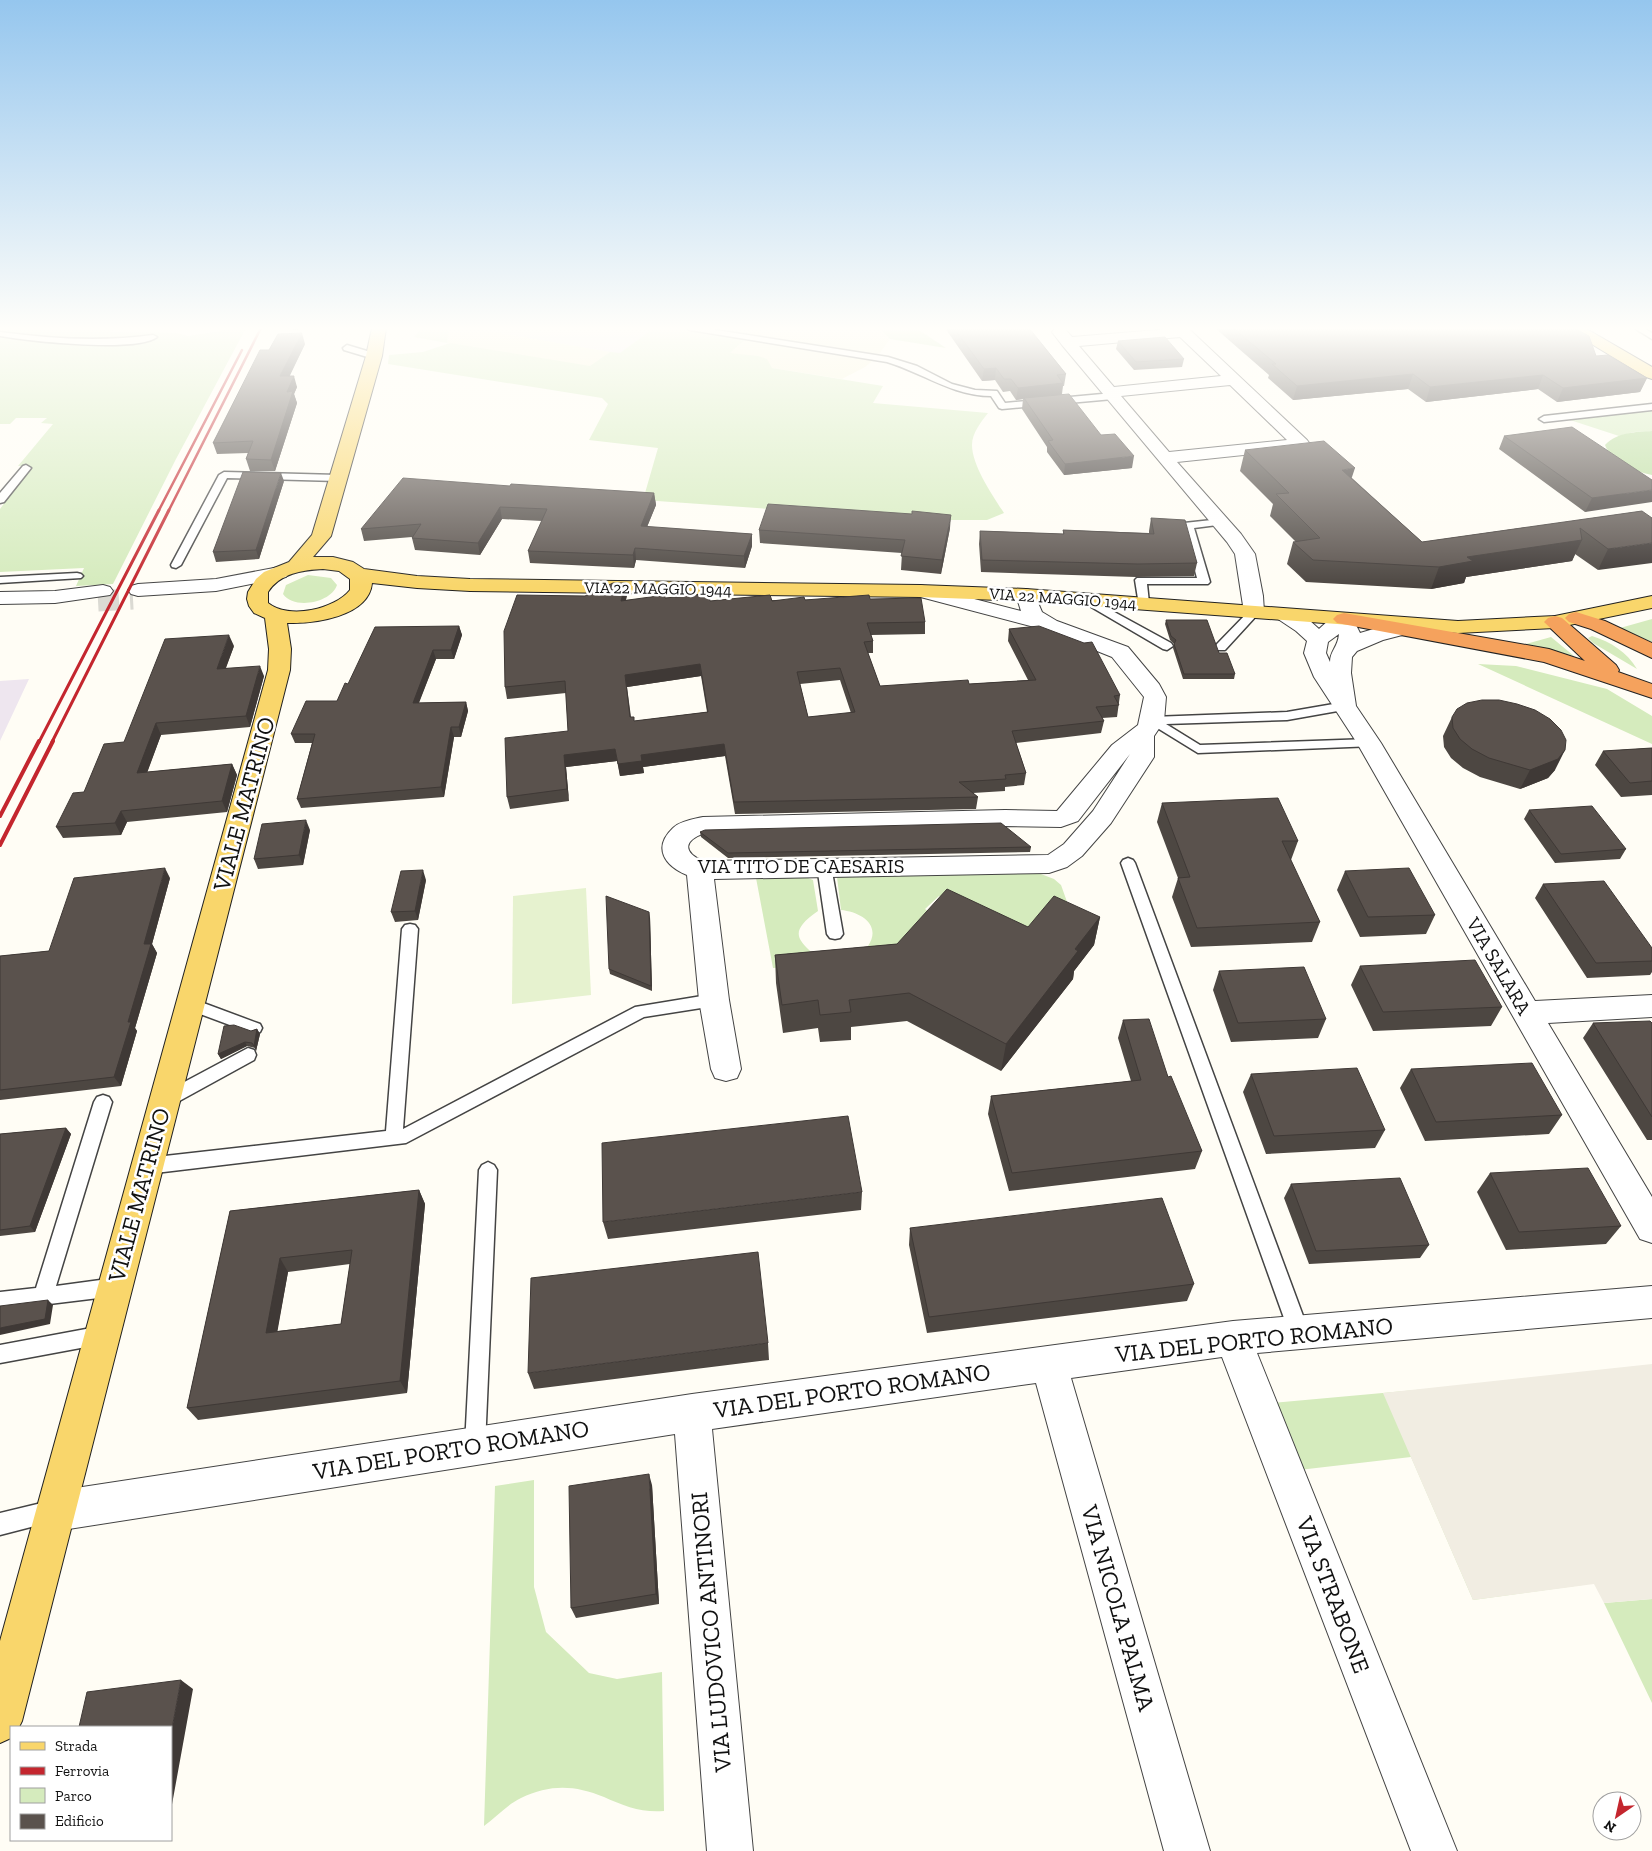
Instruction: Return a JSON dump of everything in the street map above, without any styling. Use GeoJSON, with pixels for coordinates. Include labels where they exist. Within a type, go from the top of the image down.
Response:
{"type":"FeatureCollection","features":[{"type":"Feature","properties":{"kind":"highway"},"geometry":{"type":"LineString","coordinates":[[1344,619],[1403,626],[1549,656],[1652,691]]}},
{"type":"Feature","properties":{"kind":"highway"},"geometry":{"type":"LineString","coordinates":[[1566,620],[1598,626],[1652,651]]}},
{"type":"Feature","properties":{"kind":"highway"},"geometry":{"type":"LineString","coordinates":[[1566,620],[1583,649],[1652,704]]}},
{"type":"Feature","properties":{"kind":"main road"},"geometry":{"type":"LineString","coordinates":[[325,613],[308,616],[266,608],[257,595],[260,587],[287,570],[321,536],[357,414]]}},
{"type":"Feature","properties":{"kind":"main road"},"geometry":{"type":"LineString","coordinates":[[321,536],[325,545],[362,582],[361,589],[345,605]]}},
{"type":"Feature","properties":{"kind":"main road","name":"VIA 22 MAGGIO 1944"},"geometry":{"type":"LineString","coordinates":[[287,570],[321,563],[417,582],[470,585],[920,591],[1026,595],[1344,619]]}},
{"type":"Feature","properties":{"kind":"main road","name":"VIA 22 MAGGIO 1944"},"geometry":{"type":"LineString","coordinates":[[325,613],[345,605],[406,591],[470,585]]}},
{"type":"Feature","properties":{"kind":"main road"},"geometry":{"type":"LineString","coordinates":[[1403,626],[1502,626],[1566,620],[1652,602]]}},
{"type":"Feature","properties":{"kind":"main road","name":"VIALE MATRINO"},"geometry":{"type":"LineString","coordinates":[[0,1721],[280,670],[280,649],[266,608]]}},
{"type":"Feature","properties":{"kind":"main road","name":"VIALE MATRINO"},"geometry":{"type":"LineString","coordinates":[[280,670],[296,644],[325,613]]}},
{"type":"Feature","properties":{"kind":"street"},"geometry":{"type":"LineString","coordinates":[[1129,414],[1164,458],[1221,522],[1245,554],[1254,612]]}},
{"type":"Feature","properties":{"kind":"street"},"geometry":{"type":"LineString","coordinates":[[1164,458],[1301,444],[1270,414]]}},
{"type":"Feature","properties":{"kind":"street"},"geometry":{"type":"LineString","coordinates":[[266,608],[211,597],[136,594],[216,585],[287,570]]}},
{"type":"Feature","properties":{"kind":"street","name":"VIA TITO DE CAESARIS"},"geometry":{"type":"LineString","coordinates":[[920,591],[1050,625],[1120,652],[1151,688],[1155,697],[1142,757],[1099,820],[1081,842],[1058,861],[1041,865],[824,866],[700,870],[680,860],[675,846],[682,834],[703,825],[1061,819],[1074,811]]}},
{"type":"Feature","properties":{"kind":"street","name":"VIA TITO DE CAESARIS"},"geometry":{"type":"LineString","coordinates":[[1026,595],[1033,615],[1050,625]]}},
{"type":"Feature","properties":{"kind":"street"},"geometry":{"type":"LineString","coordinates":[[0,598],[101,596]]}},
{"type":"Feature","properties":{"kind":"street"},"geometry":{"type":"LineString","coordinates":[[1285,615],[1304,626],[1318,640],[1344,619]]}},
{"type":"Feature","properties":{"kind":"street","name":"VIA SALARA"},"geometry":{"type":"LineString","coordinates":[[1344,619],[1350,634],[1348,646],[1341,656],[1340,674],[1345,706]]}},
{"type":"Feature","properties":{"kind":"street"},"geometry":{"type":"LineString","coordinates":[[1348,646],[1403,626]]}},
{"type":"Feature","properties":{"kind":"street","name":"VIA SALARA"},"geometry":{"type":"LineString","coordinates":[[1318,640],[1315,653],[1324,677],[1369,743],[1652,1228]]}},
{"type":"Feature","properties":{"kind":"street"},"geometry":{"type":"LineString","coordinates":[[1099,820],[1091,822],[1081,820],[1075,816],[1074,811],[1120,750],[1147,728]]}},
{"type":"Feature","properties":{"kind":"street","name":"VIA TITO DE CAESARIS"},"geometry":{"type":"LineString","coordinates":[[1033,819],[1053,823],[1067,835],[1070,849],[1065,856]]}},
{"type":"Feature","properties":{"kind":"street"},"geometry":{"type":"LineString","coordinates":[[700,870],[714,1000],[726,1069]]}},
{"type":"Feature","properties":{"kind":"street"},"geometry":{"type":"LineString","coordinates":[[1527,1013],[1652,1006]]}},
{"type":"Feature","properties":{"kind":"street","name":"VIA DEL PORTO ROMANO"},"geometry":{"type":"LineString","coordinates":[[56,1510],[692,1413],[1233,1338],[1652,1302]]}},
{"type":"Feature","properties":{"kind":"street","name":"VIA STRABONE"},"geometry":{"type":"LineString","coordinates":[[1233,1338],[1434,1851]]}},
{"type":"Feature","properties":{"kind":"street","name":"VIA NICOLA PALMA"},"geometry":{"type":"LineString","coordinates":[[1049,1365],[1187,1851]]}},
{"type":"Feature","properties":{"kind":"street","name":"VIA LUDOVICO ANTINORI"},"geometry":{"type":"LineString","coordinates":[[692,1413],[730,1851]]}},
{"type":"Feature","properties":{"kind":"lane"},"geometry":{"type":"LineString","coordinates":[[1544,419],[1586,414]]}},
{"type":"Feature","properties":{"kind":"lane"},"geometry":{"type":"LineString","coordinates":[[0,500],[26,468]]}},
{"type":"Feature","properties":{"kind":"lane"},"geometry":{"type":"LineString","coordinates":[[176,565],[224,475],[338,478]]}},
{"type":"Feature","properties":{"kind":"lane"},"geometry":{"type":"LineString","coordinates":[[1143,603],[1141,580],[1204,582],[1188,525],[1221,522]]}},
{"type":"Feature","properties":{"kind":"lane"},"geometry":{"type":"LineString","coordinates":[[0,580],[77,576]]}},
{"type":"Feature","properties":{"kind":"lane"},"geometry":{"type":"LineString","coordinates":[[1085,599],[1167,646]]}},
{"type":"Feature","properties":{"kind":"lane"},"geometry":{"type":"LineString","coordinates":[[1221,647],[1254,612]]}},
{"type":"Feature","properties":{"kind":"lane"},"geometry":{"type":"LineString","coordinates":[[1147,728],[1287,716],[1345,706]]}},
{"type":"Feature","properties":{"kind":"lane"},"geometry":{"type":"LineString","coordinates":[[1147,728],[1198,749],[1369,743]]}},
{"type":"Feature","properties":{"kind":"lane"},"geometry":{"type":"LineString","coordinates":[[1128,862],[1299,1332]]}},
{"type":"Feature","properties":{"kind":"lane"},"geometry":{"type":"LineString","coordinates":[[824,866],[835,934]]}},
{"type":"Feature","properties":{"kind":"lane"},"geometry":{"type":"LineString","coordinates":[[394,1137],[410,929]]}},
{"type":"Feature","properties":{"kind":"lane"},"geometry":{"type":"LineString","coordinates":[[147,1166],[406,1136],[641,1011],[714,1000]]}},
{"type":"Feature","properties":{"kind":"lane"},"geometry":{"type":"LineString","coordinates":[[190,1004],[234,1025],[254,1028]]}},
{"type":"Feature","properties":{"kind":"lane"},"geometry":{"type":"LineString","coordinates":[[164,1101],[228,1062],[248,1055]]}},
{"type":"Feature","properties":{"kind":"lane"},"geometry":{"type":"LineString","coordinates":[[43,1296],[103,1102]]}},
{"type":"Feature","properties":{"kind":"lane"},"geometry":{"type":"LineString","coordinates":[[475,1446],[488,1170]]}},
{"type":"Feature","properties":{"kind":"lane"},"geometry":{"type":"LineString","coordinates":[[0,1301],[115,1288]]}},
{"type":"Feature","properties":{"kind":"lane"},"geometry":{"type":"LineString","coordinates":[[0,1354],[102,1335]]}},
{"type":"Feature","properties":{"kind":"lane"},"geometry":{"type":"LineString","coordinates":[[0,1524],[56,1510]]}},
{"type":"Feature","properties":{"kind":"shaded area"},"geometry":{"type":"Polygon","coordinates":[[[29,679],[0,741],[0,681],[29,679]]]}},
{"type":"Feature","properties":{"kind":"shaded area"},"geometry":{"type":"Polygon","coordinates":[[[1652,1364],[1652,1599],[1604,1603],[1594,1584],[1473,1600],[1383,1393],[1652,1364]]]}},
{"type":"Feature","properties":{"kind":"green space"},"geometry":{"type":"Polygon","coordinates":[[[0,414],[200,414],[113,584],[76,586],[84,568],[0,572],[0,509],[31,466],[18,466],[53,424],[41,423],[47,418],[16,418],[10,424],[0,424],[0,414]]]}},
{"type":"Feature","properties":{"kind":"green space"},"geometry":{"type":"Polygon","coordinates":[[[603,414],[987,414],[977,428],[974,436],[973,453],[984,481],[1004,513],[987,520],[927,520],[643,500],[658,448],[589,440],[603,414]]]}},
{"type":"Feature","properties":{"kind":"green space"},"geometry":{"type":"Polygon","coordinates":[[[1603,414],[1652,414],[1652,431],[1634,432],[1619,436],[1567,419],[1603,414]]]}},
{"type":"Feature","properties":{"kind":"green space"},"geometry":{"type":"Polygon","coordinates":[[[1652,431],[1652,475],[1618,461],[1605,445],[1621,435],[1652,431]]]}},
{"type":"Feature","properties":{"kind":"green space"},"geometry":{"type":"Polygon","coordinates":[[[308,575],[331,578],[337,585],[328,596],[312,602],[295,602],[283,594],[286,585],[308,575]]]}},
{"type":"Feature","properties":{"kind":"green space"},"geometry":{"type":"Polygon","coordinates":[[[1652,619],[1652,642],[1620,628],[1652,619]]]}},
{"type":"Feature","properties":{"kind":"green space"},"geometry":{"type":"Polygon","coordinates":[[[1592,636],[1618,648],[1637,669],[1593,643],[1588,638],[1592,636]]]}},
{"type":"Feature","properties":{"kind":"green space"},"geometry":{"type":"Polygon","coordinates":[[[1551,637],[1574,656],[1526,644],[1551,637]]]}},
{"type":"Feature","properties":{"kind":"green space"},"geometry":{"type":"Polygon","coordinates":[[[1478,664],[1516,666],[1607,689],[1652,716],[1652,744],[1478,664]]]}},
{"type":"Feature","properties":{"kind":"green space"},"geometry":{"type":"Polygon","coordinates":[[[1033,871],[1054,879],[1061,885],[1080,938],[1034,942],[939,896],[925,909],[932,914],[892,956],[868,946],[872,939],[872,932],[871,926],[867,921],[856,914],[841,910],[837,877],[1033,871]]]}},
{"type":"Feature","properties":{"kind":"green space"},"geometry":{"type":"Polygon","coordinates":[[[803,876],[813,880],[818,911],[801,927],[800,939],[823,964],[773,968],[756,878],[803,876]]]}},
{"type":"Feature","properties":{"kind":"green space"},"geometry":{"type":"Polygon","coordinates":[[[586,888],[591,995],[512,1004],[513,896],[586,888]]]}},
{"type":"Feature","properties":{"kind":"green space"},"geometry":{"type":"Polygon","coordinates":[[[1482,1384],[1582,1585],[1473,1600],[1411,1457],[1299,1470],[1272,1403],[1482,1384]]]}},
{"type":"Feature","properties":{"kind":"green space"},"geometry":{"type":"Polygon","coordinates":[[[534,1480],[534,1587],[546,1632],[589,1673],[617,1679],[662,1672],[664,1811],[648,1811],[633,1808],[583,1790],[552,1788],[532,1793],[516,1801],[484,1826],[495,1486],[534,1480]]]}},
{"type":"Feature","properties":{"kind":"green space"},"geometry":{"type":"Polygon","coordinates":[[[1652,1599],[1652,1703],[1604,1603],[1652,1599]]]}},
{"type":"Feature","properties":{"kind":"building"},"geometry":{"type":"Polygon","coordinates":[[[227,414],[286,414],[271,460],[246,459],[253,441],[213,443],[227,414]]]}},
{"type":"Feature","properties":{"kind":"building"},"geometry":{"type":"Polygon","coordinates":[[[1035,414],[1085,414],[1101,435],[1115,434],[1134,456],[1065,464],[1048,441],[1053,440],[1035,414]]]}},
{"type":"Feature","properties":{"kind":"building"},"geometry":{"type":"Polygon","coordinates":[[[1572,427],[1652,480],[1652,490],[1592,498],[1504,436],[1572,427]]]}},
{"type":"Feature","properties":{"kind":"building"},"geometry":{"type":"Polygon","coordinates":[[[1324,441],[1355,468],[1342,470],[1422,542],[1642,511],[1652,518],[1652,543],[1608,549],[1580,528],[1582,540],[1467,557],[1473,561],[1439,567],[1313,560],[1293,542],[1320,538],[1276,494],[1289,493],[1245,450],[1324,441]]]}},
{"type":"Feature","properties":{"kind":"building"},"geometry":{"type":"Polygon","coordinates":[[[243,472],[281,473],[256,550],[213,552],[243,472]]]}},
{"type":"Feature","properties":{"kind":"building"},"geometry":{"type":"Polygon","coordinates":[[[403,478],[510,486],[511,484],[654,493],[641,526],[752,534],[744,556],[635,548],[633,555],[528,551],[547,509],[500,507],[478,543],[412,538],[421,524],[361,529],[403,478]]]}},
{"type":"Feature","properties":{"kind":"building"},"geometry":{"type":"Polygon","coordinates":[[[768,504],[912,514],[912,511],[951,515],[942,560],[901,556],[905,540],[759,530],[768,504]]]}},
{"type":"Feature","properties":{"kind":"building"},"geometry":{"type":"Polygon","coordinates":[[[1151,518],[1185,520],[1197,563],[1138,564],[982,560],[980,531],[1064,534],[1063,530],[1154,534],[1151,518]]]}},
{"type":"Feature","properties":{"kind":"building"},"geometry":{"type":"Polygon","coordinates":[[[613,583],[626,583],[621,601],[665,595],[665,598],[709,594],[710,601],[770,595],[772,601],[804,597],[805,600],[869,595],[870,599],[921,598],[925,622],[867,623],[873,641],[864,642],[880,686],[968,680],[969,684],[1036,680],[1009,629],[1039,626],[1084,643],[1092,642],[1120,695],[1114,696],[1119,705],[1096,707],[1104,721],[1012,731],[1026,773],[1005,775],[1006,779],[959,782],[978,797],[734,802],[724,744],[641,755],[642,761],[618,764],[615,749],[564,755],[567,789],[507,797],[505,738],[568,731],[565,681],[505,687],[504,631],[517,595],[585,596],[613,583]],[[700,664],[625,675],[630,717],[634,717],[634,721],[708,712],[700,664]],[[840,668],[797,672],[808,717],[855,712],[840,668]]]}},
{"type":"Feature","properties":{"kind":"building"},"geometry":{"type":"Polygon","coordinates":[[[1166,620],[1207,620],[1219,653],[1227,653],[1235,674],[1184,674],[1174,644],[1176,640],[1171,636],[1166,620]]]}},
{"type":"Feature","properties":{"kind":"building"},"geometry":{"type":"Polygon","coordinates":[[[459,626],[451,650],[433,650],[413,703],[466,702],[459,727],[451,727],[441,787],[297,799],[315,734],[291,734],[306,701],[337,701],[345,683],[348,684],[375,627],[459,626]]]}},
{"type":"Feature","properties":{"kind":"building"},"geometry":{"type":"Polygon","coordinates":[[[229,635],[217,669],[260,666],[246,716],[156,723],[137,773],[232,764],[222,801],[121,811],[115,823],[56,827],[73,793],[84,792],[104,744],[124,742],[165,639],[229,635]]]}},
{"type":"Feature","properties":{"kind":"building"},"geometry":{"type":"Polygon","coordinates":[[[1482,700],[1499,700],[1517,704],[1535,710],[1550,719],[1561,730],[1566,740],[1565,750],[1558,759],[1530,770],[1489,758],[1472,749],[1460,739],[1453,728],[1452,717],[1457,709],[1467,703],[1482,700]]]}},
{"type":"Feature","properties":{"kind":"building"},"geometry":{"type":"Polygon","coordinates":[[[1652,748],[1652,781],[1630,783],[1603,751],[1652,748]]]}},
{"type":"Feature","properties":{"kind":"building"},"geometry":{"type":"Polygon","coordinates":[[[1278,798],[1298,841],[1282,841],[1320,922],[1197,928],[1178,878],[1190,877],[1162,803],[1278,798]]]}},
{"type":"Feature","properties":{"kind":"building"},"geometry":{"type":"Polygon","coordinates":[[[1592,806],[1626,849],[1561,854],[1529,810],[1592,806]]]}},
{"type":"Feature","properties":{"kind":"building"},"geometry":{"type":"Polygon","coordinates":[[[306,820],[299,855],[254,859],[262,824],[306,820]]]}},
{"type":"Feature","properties":{"kind":"building"},"geometry":{"type":"Polygon","coordinates":[[[1001,823],[1031,847],[728,853],[700,832],[705,830],[1001,823]]]}},
{"type":"Feature","properties":{"kind":"building"},"geometry":{"type":"Polygon","coordinates":[[[165,868],[144,944],[151,944],[128,1022],[131,1022],[114,1077],[0,1090],[0,956],[49,951],[74,878],[165,868]]]}},
{"type":"Feature","properties":{"kind":"building"},"geometry":{"type":"Polygon","coordinates":[[[1409,868],[1435,915],[1368,917],[1345,871],[1409,868]]]}},
{"type":"Feature","properties":{"kind":"building"},"geometry":{"type":"Polygon","coordinates":[[[423,870],[415,911],[391,912],[401,871],[423,870]]]}},
{"type":"Feature","properties":{"kind":"building"},"geometry":{"type":"Polygon","coordinates":[[[1604,881],[1652,948],[1652,961],[1596,963],[1543,884],[1604,881]]]}},
{"type":"Feature","properties":{"kind":"building"},"geometry":{"type":"Polygon","coordinates":[[[947,889],[1028,927],[1054,896],[1100,917],[1075,949],[1078,951],[1006,1044],[909,993],[849,1000],[851,1012],[820,1015],[818,1000],[782,1005],[775,955],[897,944],[947,889]]]}},
{"type":"Feature","properties":{"kind":"building"},"geometry":{"type":"Polygon","coordinates":[[[606,896],[649,912],[651,986],[609,969],[606,896]]]}},
{"type":"Feature","properties":{"kind":"building"},"geometry":{"type":"Polygon","coordinates":[[[1475,960],[1502,1007],[1383,1012],[1360,966],[1475,960]]]}},
{"type":"Feature","properties":{"kind":"building"},"geometry":{"type":"Polygon","coordinates":[[[1304,967],[1326,1019],[1238,1023],[1219,971],[1304,967]]]}},
{"type":"Feature","properties":{"kind":"building"},"geometry":{"type":"Polygon","coordinates":[[[1149,1019],[1168,1077],[1171,1076],[1202,1151],[1012,1173],[991,1096],[1141,1080],[1123,1020],[1149,1019]]]}},
{"type":"Feature","properties":{"kind":"building"},"geometry":{"type":"Polygon","coordinates":[[[1650,1021],[1652,1023],[1652,1117],[1593,1023],[1650,1021]]]}},
{"type":"Feature","properties":{"kind":"building"},"geometry":{"type":"Polygon","coordinates":[[[234,1025],[251,1031],[257,1029],[254,1046],[252,1043],[245,1042],[218,1054],[224,1026],[234,1025]]]}},
{"type":"Feature","properties":{"kind":"building"},"geometry":{"type":"Polygon","coordinates":[[[1532,1063],[1562,1115],[1436,1122],[1411,1069],[1532,1063]]]}},
{"type":"Feature","properties":{"kind":"building"},"geometry":{"type":"Polygon","coordinates":[[[1357,1068],[1385,1130],[1274,1136],[1251,1074],[1357,1068]]]}},
{"type":"Feature","properties":{"kind":"building"},"geometry":{"type":"Polygon","coordinates":[[[848,1116],[862,1192],[603,1222],[602,1143],[848,1116]]]}},
{"type":"Feature","properties":{"kind":"building"},"geometry":{"type":"Polygon","coordinates":[[[66,1128],[30,1226],[0,1230],[0,1134],[66,1128]]]}},
{"type":"Feature","properties":{"kind":"building"},"geometry":{"type":"Polygon","coordinates":[[[1588,1168],[1621,1226],[1519,1232],[1490,1173],[1588,1168]]]}},
{"type":"Feature","properties":{"kind":"building"},"geometry":{"type":"Polygon","coordinates":[[[1400,1178],[1429,1245],[1316,1251],[1291,1184],[1400,1178]]]}},
{"type":"Feature","properties":{"kind":"building"},"geometry":{"type":"Polygon","coordinates":[[[419,1190],[400,1381],[187,1408],[230,1211],[419,1190]],[[352,1250],[280,1258],[266,1333],[341,1324],[352,1250]]]}},
{"type":"Feature","properties":{"kind":"building"},"geometry":{"type":"Polygon","coordinates":[[[1162,1198],[1194,1284],[929,1317],[910,1228],[1162,1198]]]}},
{"type":"Feature","properties":{"kind":"building"},"geometry":{"type":"Polygon","coordinates":[[[758,1252],[768,1343],[528,1373],[531,1278],[758,1252]]]}},
{"type":"Feature","properties":{"kind":"building"},"geometry":{"type":"Polygon","coordinates":[[[48,1300],[45,1319],[0,1328],[0,1306],[48,1300]]]}},
{"type":"Feature","properties":{"kind":"building"},"geometry":{"type":"Polygon","coordinates":[[[649,1474],[656,1594],[571,1608],[569,1486],[649,1474]]]}},
{"type":"Feature","properties":{"kind":"building"},"geometry":{"type":"Polygon","coordinates":[[[181,1680],[172,1729],[172,1726],[79,1726],[87,1692],[181,1680]]]}},
{"type":"Feature","properties":{"kind":"tunnel"},"geometry":{"type":"LineString","coordinates":[[98,601],[133,599]]}},
{"type":"Feature","properties":{"kind":"railway"},"geometry":{"type":"LineString","coordinates":[[158,512],[209,414]]}},
{"type":"Feature","properties":{"kind":"railway"},"geometry":{"type":"LineString","coordinates":[[168,512],[217,414]]}},
{"type":"Feature","properties":{"kind":"railway"},"geometry":{"type":"LineString","coordinates":[[39,742],[159,510]]}},
{"type":"Feature","properties":{"kind":"railway"},"geometry":{"type":"LineString","coordinates":[[52,742],[169,510]]}},
{"type":"Feature","properties":{"kind":"railway"},"geometry":{"type":"LineString","coordinates":[[0,816],[39,741]]}},
{"type":"Feature","properties":{"kind":"railway"},"geometry":{"type":"LineString","coordinates":[[0,845],[53,741]]}}]}
